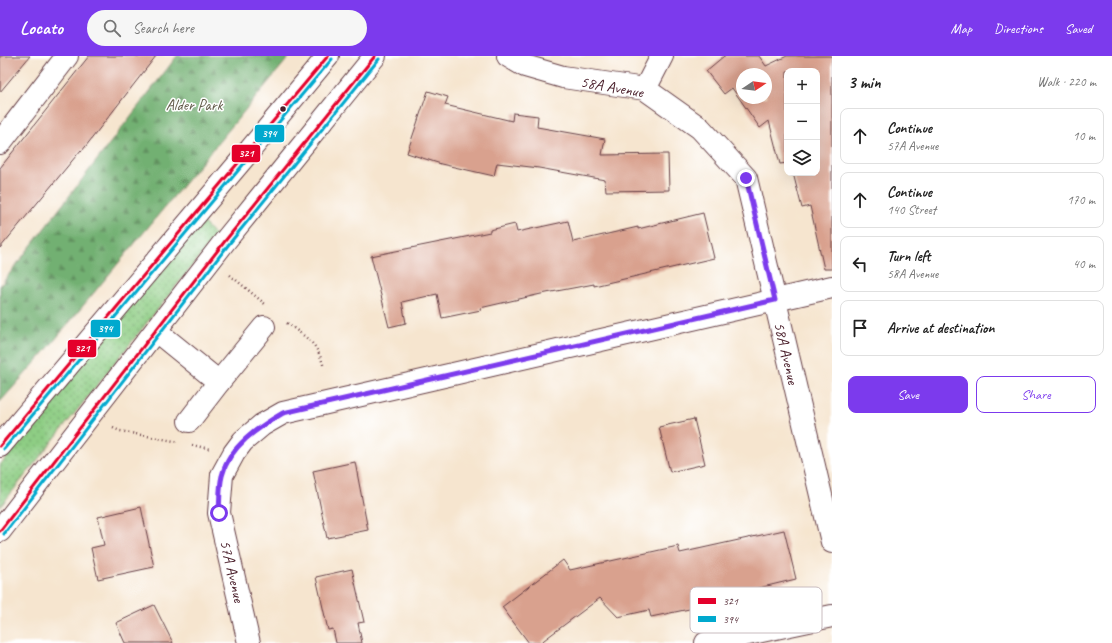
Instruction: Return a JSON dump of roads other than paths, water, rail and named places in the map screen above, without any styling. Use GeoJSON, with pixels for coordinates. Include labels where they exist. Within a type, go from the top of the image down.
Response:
{"type":"FeatureCollection","features":[{"type":"Feature","properties":{"kind":"street"},"geometry":{"type":"LineString","coordinates":[[0,143],[67,56]]}},
{"type":"Feature","properties":{"kind":"street"},"geometry":{"type":"LineString","coordinates":[[0,446],[328,56]]}},
{"type":"Feature","properties":{"kind":"street"},"geometry":{"type":"LineString","coordinates":[[0,531],[156,331],[375,56]]}},
{"type":"Feature","properties":{"kind":"street","name":"58A Avenue"},"geometry":{"type":"LineString","coordinates":[[508,56],[525,66],[563,77],[645,89],[700,128],[746,178],[832,542]]}},
{"type":"Feature","properties":{"kind":"street"},"geometry":{"type":"LineString","coordinates":[[645,89],[662,56]]}},
{"type":"Feature","properties":{"kind":"street"},"geometry":{"type":"LineString","coordinates":[[775,300],[832,287]]}},
{"type":"Feature","properties":{"kind":"street","name":"57A Avenue"},"geometry":{"type":"LineString","coordinates":[[249,643],[219,513],[222,475],[234,453],[243,441],[262,425],[283,413],[775,300]]}},
{"type":"Feature","properties":{"kind":"street"},"geometry":{"type":"LineString","coordinates":[[189,421],[264,327]]}},
{"type":"Feature","properties":{"kind":"street"},"geometry":{"type":"LineString","coordinates":[[156,331],[219,382]]}},
{"type":"Feature","properties":{"kind":"street"},"geometry":{"type":"LineString","coordinates":[[822,618],[832,616]]}},
{"type":"Feature","properties":{"kind":"street"},"geometry":{"type":"LineString","coordinates":[[706,643],[753,633]]}},
{"type":"Feature","properties":{"kind":"park label","name":"Alder Park"},"geometry":{"type":"Point","coordinates":[194,104]}}]}
